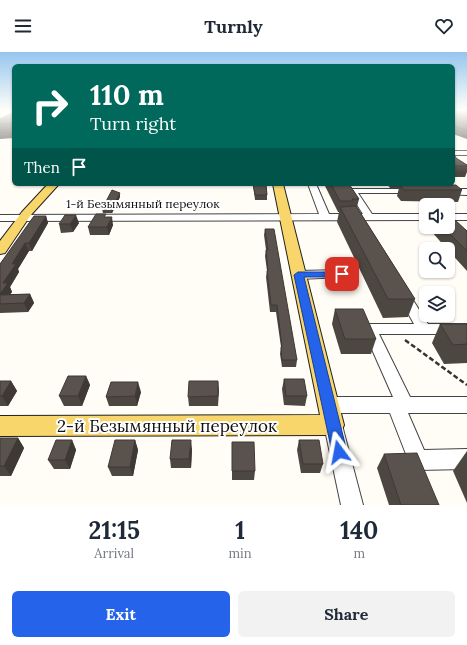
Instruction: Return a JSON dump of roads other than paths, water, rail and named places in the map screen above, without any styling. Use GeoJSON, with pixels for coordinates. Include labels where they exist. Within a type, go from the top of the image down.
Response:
{"type":"FeatureCollection","features":[{"type":"Feature","properties":{"kind":"main road"},"geometry":{"type":"LineString","coordinates":[[0,250],[24,217],[52,186]]}},
{"type":"Feature","properties":{"kind":"main road"},"geometry":{"type":"LineString","coordinates":[[278,186],[331,415]]}},
{"type":"Feature","properties":{"kind":"main road","name":"2-й Безымянный переулок"},"geometry":{"type":"LineString","coordinates":[[0,426],[331,415]]}},
{"type":"Feature","properties":{"kind":"street"},"geometry":{"type":"LineString","coordinates":[[455,153],[467,153]]}},
{"type":"Feature","properties":{"kind":"street"},"geometry":{"type":"LineString","coordinates":[[313,186],[325,217]]}},
{"type":"Feature","properties":{"kind":"street"},"geometry":{"type":"LineString","coordinates":[[365,230],[363,217],[352,191],[420,191]]}},
{"type":"Feature","properties":{"kind":"street"},"geometry":{"type":"LineString","coordinates":[[436,192],[467,192]]}},
{"type":"Feature","properties":{"kind":"street","name":"1-й Безымянный переулок"},"geometry":{"type":"LineString","coordinates":[[0,218],[419,217]]}},
{"type":"Feature","properties":{"kind":"street"},"geometry":{"type":"LineString","coordinates":[[455,217],[467,217]]}},
{"type":"Feature","properties":{"kind":"street"},"geometry":{"type":"LineString","coordinates":[[298,275],[342,274]]}},
{"type":"Feature","properties":{"kind":"street"},"geometry":{"type":"LineString","coordinates":[[396,283],[424,329]]}},
{"type":"Feature","properties":{"kind":"street"},"geometry":{"type":"LineString","coordinates":[[467,329],[370,329],[400,405],[418,460],[467,460]]}},
{"type":"Feature","properties":{"kind":"street","name":"2-й Безымянный переулок"},"geometry":{"type":"LineString","coordinates":[[331,415],[400,405],[467,405]]}},
{"type":"Feature","properties":{"kind":"street"},"geometry":{"type":"LineString","coordinates":[[331,415],[352,505]]}}]}
